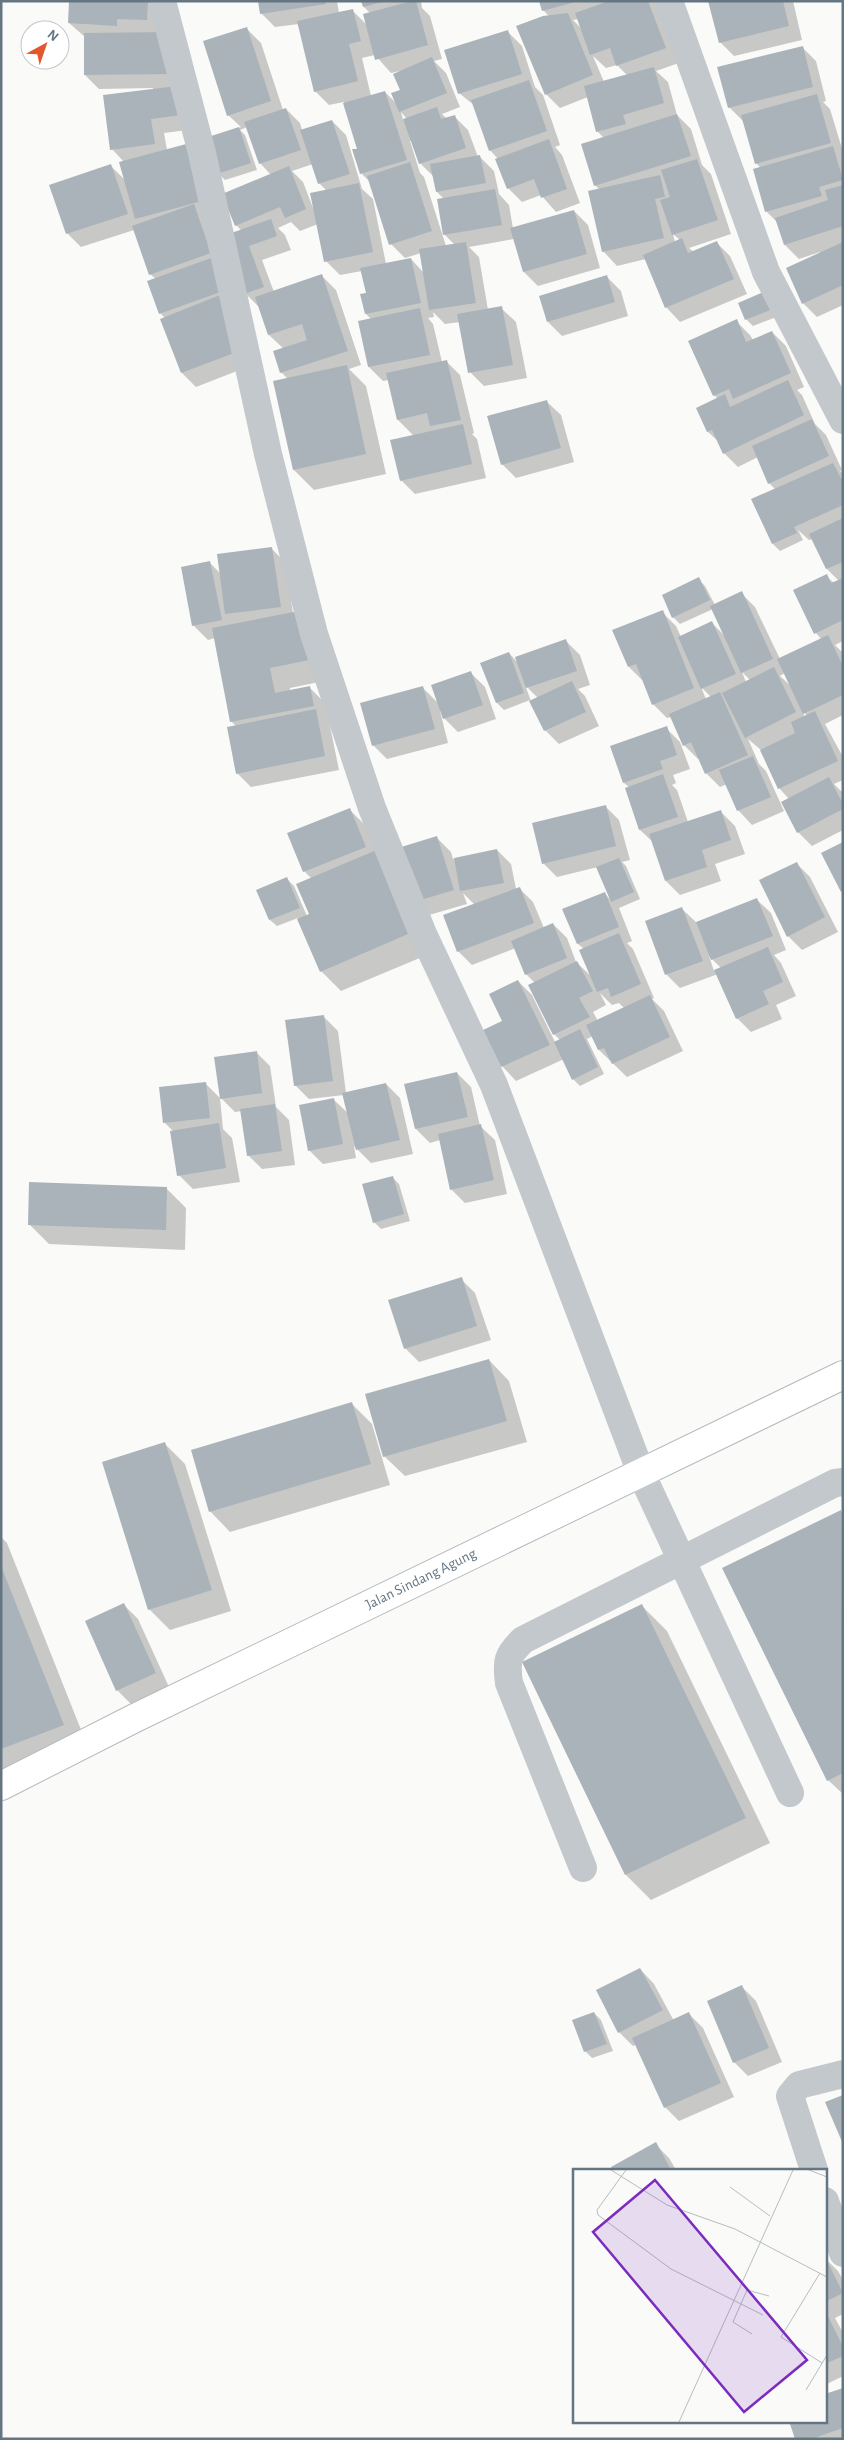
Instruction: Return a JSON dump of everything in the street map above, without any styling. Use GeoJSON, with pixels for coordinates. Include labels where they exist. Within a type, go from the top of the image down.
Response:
{"type":"FeatureCollection","features":[{"type":"Feature","properties":{"kind":"main road","name":"Jalan Sindang Agung"},"geometry":{"type":"LineString","coordinates":[[1,1786],[135,1718],[843,1375]]}},
{"type":"Feature","properties":{"kind":"street"},"geometry":{"type":"LineString","coordinates":[[162,1],[202,153],[268,454],[314,634],[372,808],[424,934],[494,1085],[641,1473],[790,1794]]}},
{"type":"Feature","properties":{"kind":"street"},"geometry":{"type":"LineString","coordinates":[[669,1],[766,272],[843,420]]}},
{"type":"Feature","properties":{"kind":"street"},"geometry":{"type":"LineString","coordinates":[[583,1868],[508,1684],[506,1667],[511,1651],[523,1640],[836,1483],[843,1482]]}},
{"type":"Feature","properties":{"kind":"street"},"geometry":{"type":"LineString","coordinates":[[814,2169],[790,2096],[799,2086],[843,2074]]}},
{"type":"Feature","properties":{"kind":"street"},"geometry":{"type":"LineString","coordinates":[[826,2204],[843,2253]]}},
{"type":"Feature","properties":{"kind":"building"},"geometry":{"type":"Polygon","coordinates":[[[69,1],[148,1],[147,20],[117,19],[117,26],[70,23],[70,20],[68,20],[69,1]]]}},
{"type":"Feature","properties":{"kind":"building"},"geometry":{"type":"Polygon","coordinates":[[[258,1],[325,1],[326,4],[260,14],[258,1]]]}},
{"type":"Feature","properties":{"kind":"building"},"geometry":{"type":"Polygon","coordinates":[[[361,1],[381,1],[382,2],[363,7],[361,1]]]}},
{"type":"Feature","properties":{"kind":"building"},"geometry":{"type":"Polygon","coordinates":[[[416,1],[428,45],[375,60],[363,14],[416,1]]]}},
{"type":"Feature","properties":{"kind":"building"},"geometry":{"type":"Polygon","coordinates":[[[539,1],[575,1],[575,2],[542,11],[539,1]]]}},
{"type":"Feature","properties":{"kind":"building"},"geometry":{"type":"Polygon","coordinates":[[[609,1],[648,1],[666,48],[616,66],[610,48],[590,55],[575,13],[609,1]]]}},
{"type":"Feature","properties":{"kind":"building"},"geometry":{"type":"Polygon","coordinates":[[[708,1],[783,1],[789,26],[719,43],[708,1]]]}},
{"type":"Feature","properties":{"kind":"building"},"geometry":{"type":"Polygon","coordinates":[[[353,9],[361,41],[349,44],[358,81],[314,92],[297,21],[353,9]]]}},
{"type":"Feature","properties":{"kind":"building"},"geometry":{"type":"Polygon","coordinates":[[[568,13],[593,75],[545,95],[516,26],[543,16],[568,13]]]}},
{"type":"Feature","properties":{"kind":"building"},"geometry":{"type":"Polygon","coordinates":[[[247,27],[271,101],[227,116],[203,41],[247,27]]]}},
{"type":"Feature","properties":{"kind":"building"},"geometry":{"type":"Polygon","coordinates":[[[508,30],[522,74],[458,94],[444,50],[508,30]]]}},
{"type":"Feature","properties":{"kind":"building"},"geometry":{"type":"Polygon","coordinates":[[[170,32],[171,74],[84,75],[84,33],[170,32]]]}},
{"type":"Feature","properties":{"kind":"building"},"geometry":{"type":"Polygon","coordinates":[[[803,46],[813,87],[728,108],[717,67],[803,46]]]}},
{"type":"Feature","properties":{"kind":"building"},"geometry":{"type":"Polygon","coordinates":[[[432,57],[447,93],[399,112],[391,93],[400,90],[393,74],[432,57]]]}},
{"type":"Feature","properties":{"kind":"building"},"geometry":{"type":"Polygon","coordinates":[[[654,67],[664,103],[623,115],[626,124],[596,132],[584,86],[654,67]]]}},
{"type":"Feature","properties":{"kind":"building"},"geometry":{"type":"Polygon","coordinates":[[[529,80],[547,131],[489,151],[471,100],[529,80]]]}},
{"type":"Feature","properties":{"kind":"building"},"geometry":{"type":"Polygon","coordinates":[[[177,86],[181,115],[151,119],[155,144],[110,150],[103,95],[177,86]]]}},
{"type":"Feature","properties":{"kind":"building"},"geometry":{"type":"Polygon","coordinates":[[[385,91],[407,160],[360,174],[352,149],[357,149],[343,103],[385,91]]]}},
{"type":"Feature","properties":{"kind":"building"},"geometry":{"type":"Polygon","coordinates":[[[817,94],[831,143],[755,164],[741,115],[817,94]]]}},
{"type":"Feature","properties":{"kind":"building"},"geometry":{"type":"Polygon","coordinates":[[[437,107],[441,119],[455,115],[466,148],[419,164],[403,119],[437,107]]]}},
{"type":"Feature","properties":{"kind":"building"},"geometry":{"type":"Polygon","coordinates":[[[286,108],[301,150],[259,164],[244,122],[286,108]]]}},
{"type":"Feature","properties":{"kind":"building"},"geometry":{"type":"Polygon","coordinates":[[[677,114],[691,156],[594,186],[581,144],[677,114]]]}},
{"type":"Feature","properties":{"kind":"building"},"geometry":{"type":"Polygon","coordinates":[[[332,120],[350,174],[318,184],[300,130],[332,120]]]}},
{"type":"Feature","properties":{"kind":"building"},"geometry":{"type":"Polygon","coordinates":[[[239,127],[251,163],[217,174],[205,138],[239,127]]]}},
{"type":"Feature","properties":{"kind":"building"},"geometry":{"type":"Polygon","coordinates":[[[549,139],[567,189],[541,198],[534,179],[507,189],[495,159],[549,139]]]}},
{"type":"Feature","properties":{"kind":"building"},"geometry":{"type":"Polygon","coordinates":[[[190,143],[206,200],[135,219],[119,162],[190,143]]]}},
{"type":"Feature","properties":{"kind":"building"},"geometry":{"type":"Polygon","coordinates":[[[833,146],[843,180],[819,187],[822,196],[765,212],[753,169],[833,146]]]}},
{"type":"Feature","properties":{"kind":"building"},"geometry":{"type":"Polygon","coordinates":[[[480,155],[486,183],[436,192],[430,164],[480,155]]]}},
{"type":"Feature","properties":{"kind":"building"},"geometry":{"type":"Polygon","coordinates":[[[697,159],[718,220],[672,235],[660,200],[670,197],[661,170],[697,159]]]}},
{"type":"Feature","properties":{"kind":"building"},"geometry":{"type":"Polygon","coordinates":[[[410,162],[432,231],[389,245],[367,176],[410,162]]]}},
{"type":"Feature","properties":{"kind":"building"},"geometry":{"type":"Polygon","coordinates":[[[111,164],[128,214],[66,234],[49,185],[111,164]]]}},
{"type":"Feature","properties":{"kind":"building"},"geometry":{"type":"Polygon","coordinates":[[[289,166],[306,209],[285,218],[280,207],[235,226],[222,194],[289,166]]]}},
{"type":"Feature","properties":{"kind":"building"},"geometry":{"type":"Polygon","coordinates":[[[660,175],[665,197],[655,199],[664,238],[602,252],[588,191],[660,175]]]}},
{"type":"Feature","properties":{"kind":"building"},"geometry":{"type":"Polygon","coordinates":[[[359,183],[373,252],[324,262],[310,193],[359,183]]]}},
{"type":"Feature","properties":{"kind":"building"},"geometry":{"type":"Polygon","coordinates":[[[843,185],[843,226],[784,245],[775,218],[828,200],[825,190],[843,185]]]}},
{"type":"Feature","properties":{"kind":"building"},"geometry":{"type":"Polygon","coordinates":[[[495,189],[502,225],[443,235],[437,199],[495,189]]]}},
{"type":"Feature","properties":{"kind":"building"},"geometry":{"type":"Polygon","coordinates":[[[194,204],[211,253],[149,275],[132,226],[194,204]]]}},
{"type":"Feature","properties":{"kind":"building"},"geometry":{"type":"Polygon","coordinates":[[[574,210],[587,254],[523,272],[510,228],[574,210]]]}},
{"type":"Feature","properties":{"kind":"building"},"geometry":{"type":"Polygon","coordinates":[[[271,219],[277,236],[249,246],[264,287],[244,294],[223,236],[271,219]]]}},
{"type":"Feature","properties":{"kind":"building"},"geometry":{"type":"Polygon","coordinates":[[[682,238],[688,253],[717,241],[734,279],[665,308],[643,255],[682,238]]]}},
{"type":"Feature","properties":{"kind":"building"},"geometry":{"type":"Polygon","coordinates":[[[466,242],[476,303],[429,310],[419,249],[466,242]]]}},
{"type":"Feature","properties":{"kind":"building"},"geometry":{"type":"Polygon","coordinates":[[[843,242],[843,285],[802,304],[786,268],[843,242]]]}},
{"type":"Feature","properties":{"kind":"building"},"geometry":{"type":"Polygon","coordinates":[[[214,257],[226,290],[159,314],[147,281],[214,257]]]}},
{"type":"Feature","properties":{"kind":"building"},"geometry":{"type":"Polygon","coordinates":[[[411,258],[421,303],[365,314],[360,294],[366,293],[360,268],[411,258]]]}},
{"type":"Feature","properties":{"kind":"building"},"geometry":{"type":"Polygon","coordinates":[[[322,274],[348,351],[280,373],[273,351],[307,340],[302,324],[268,335],[255,297],[322,274]]]}},
{"type":"Feature","properties":{"kind":"building"},"geometry":{"type":"Polygon","coordinates":[[[607,275],[615,302],[547,322],[539,296],[607,275]]]}},
{"type":"Feature","properties":{"kind":"building"},"geometry":{"type":"Polygon","coordinates":[[[766,291],[773,309],[745,320],[738,303],[766,291]]]}},
{"type":"Feature","properties":{"kind":"building"},"geometry":{"type":"Polygon","coordinates":[[[220,295],[242,350],[181,373],[160,319],[220,295]]]}},
{"type":"Feature","properties":{"kind":"building"},"geometry":{"type":"Polygon","coordinates":[[[502,306],[513,365],[468,373],[457,314],[502,306]]]}},
{"type":"Feature","properties":{"kind":"building"},"geometry":{"type":"Polygon","coordinates":[[[420,308],[430,355],[368,367],[358,321],[420,308]]]}},
{"type":"Feature","properties":{"kind":"building"},"geometry":{"type":"Polygon","coordinates":[[[737,319],[746,342],[772,331],[791,373],[733,399],[729,389],[713,396],[688,341],[737,319]]]}},
{"type":"Feature","properties":{"kind":"building"},"geometry":{"type":"Polygon","coordinates":[[[447,360],[461,420],[430,426],[427,413],[397,420],[386,373],[447,360]]]}},
{"type":"Feature","properties":{"kind":"building"},"geometry":{"type":"Polygon","coordinates":[[[347,365],[366,454],[293,470],[273,381],[347,365]]]}},
{"type":"Feature","properties":{"kind":"building"},"geometry":{"type":"Polygon","coordinates":[[[788,380],[804,415],[723,454],[712,430],[707,432],[696,408],[725,394],[730,407],[788,380]]]}},
{"type":"Feature","properties":{"kind":"building"},"geometry":{"type":"Polygon","coordinates":[[[547,400],[561,448],[501,465],[487,416],[547,400]]]}},
{"type":"Feature","properties":{"kind":"building"},"geometry":{"type":"Polygon","coordinates":[[[812,419],[829,456],[768,484],[752,446],[812,419]]]}},
{"type":"Feature","properties":{"kind":"building"},"geometry":{"type":"Polygon","coordinates":[[[463,424],[472,464],[400,481],[390,440],[463,424]]]}},
{"type":"Feature","properties":{"kind":"building"},"geometry":{"type":"Polygon","coordinates":[[[833,463],[843,482],[843,505],[794,527],[797,533],[772,544],[751,499],[833,463]]]}},
{"type":"Feature","properties":{"kind":"building"},"geometry":{"type":"Polygon","coordinates":[[[843,518],[843,562],[826,569],[809,534],[843,518]]]}},
{"type":"Feature","properties":{"kind":"building"},"geometry":{"type":"Polygon","coordinates":[[[272,547],[281,607],[225,614],[217,554],[272,547]]]}},
{"type":"Feature","properties":{"kind":"building"},"geometry":{"type":"Polygon","coordinates":[[[210,561],[222,620],[192,626],[181,567],[210,561]]]}},
{"type":"Feature","properties":{"kind":"building"},"geometry":{"type":"Polygon","coordinates":[[[827,574],[831,583],[843,578],[843,620],[814,634],[793,590],[827,574]]]}},
{"type":"Feature","properties":{"kind":"building"},"geometry":{"type":"Polygon","coordinates":[[[699,577],[710,600],[672,618],[662,595],[699,577]]]}},
{"type":"Feature","properties":{"kind":"building"},"geometry":{"type":"Polygon","coordinates":[[[742,591],[773,659],[741,673],[710,606],[742,591]]]}},
{"type":"Feature","properties":{"kind":"building"},"geometry":{"type":"Polygon","coordinates":[[[663,610],[694,688],[652,705],[636,664],[628,667],[612,630],[663,610]]]}},
{"type":"Feature","properties":{"kind":"building"},"geometry":{"type":"Polygon","coordinates":[[[299,611],[309,660],[270,668],[275,693],[310,686],[314,706],[230,722],[212,628],[299,611]]]}},
{"type":"Feature","properties":{"kind":"building"},"geometry":{"type":"Polygon","coordinates":[[[712,621],[736,674],[701,689],[678,637],[712,621]]]}},
{"type":"Feature","properties":{"kind":"building"},"geometry":{"type":"Polygon","coordinates":[[[828,635],[843,666],[843,695],[803,714],[777,659],[828,635]]]}},
{"type":"Feature","properties":{"kind":"building"},"geometry":{"type":"Polygon","coordinates":[[[566,639],[577,671],[526,688],[515,657],[566,639]]]}},
{"type":"Feature","properties":{"kind":"building"},"geometry":{"type":"Polygon","coordinates":[[[509,652],[524,693],[496,703],[480,663],[509,652]]]}},
{"type":"Feature","properties":{"kind":"building"},"geometry":{"type":"Polygon","coordinates":[[[774,667],[796,712],[745,738],[722,693],[774,667]]]}},
{"type":"Feature","properties":{"kind":"building"},"geometry":{"type":"Polygon","coordinates":[[[471,671],[483,705],[443,719],[431,685],[471,671]]]}},
{"type":"Feature","properties":{"kind":"building"},"geometry":{"type":"Polygon","coordinates":[[[572,681],[586,712],[544,731],[529,701],[572,681]]]}},
{"type":"Feature","properties":{"kind":"building"},"geometry":{"type":"Polygon","coordinates":[[[423,686],[435,729],[372,746],[360,703],[423,686]]]}},
{"type":"Feature","properties":{"kind":"building"},"geometry":{"type":"Polygon","coordinates":[[[720,692],[748,755],[705,774],[691,742],[683,746],[669,714],[720,692]]]}},
{"type":"Feature","properties":{"kind":"building"},"geometry":{"type":"Polygon","coordinates":[[[316,709],[325,756],[236,774],[227,727],[316,709]]]}},
{"type":"Feature","properties":{"kind":"building"},"geometry":{"type":"Polygon","coordinates":[[[815,711],[838,761],[778,789],[760,750],[795,733],[791,722],[815,711]]]}},
{"type":"Feature","properties":{"kind":"building"},"geometry":{"type":"Polygon","coordinates":[[[667,726],[677,755],[660,761],[663,769],[623,783],[610,746],[667,726]]]}},
{"type":"Feature","properties":{"kind":"building"},"geometry":{"type":"Polygon","coordinates":[[[753,756],[771,797],[737,811],[719,770],[753,756]]]}},
{"type":"Feature","properties":{"kind":"building"},"geometry":{"type":"Polygon","coordinates":[[[663,774],[678,817],[639,830],[625,788],[663,774]]]}},
{"type":"Feature","properties":{"kind":"building"},"geometry":{"type":"Polygon","coordinates":[[[829,777],[843,804],[843,809],[797,833],[781,802],[829,777]]]}},
{"type":"Feature","properties":{"kind":"building"},"geometry":{"type":"Polygon","coordinates":[[[606,805],[616,846],[542,864],[532,823],[606,805]]]}},
{"type":"Feature","properties":{"kind":"building"},"geometry":{"type":"Polygon","coordinates":[[[350,808],[366,847],[303,872],[287,833],[350,808]]]}},
{"type":"Feature","properties":{"kind":"building"},"geometry":{"type":"Polygon","coordinates":[[[721,810],[731,840],[702,850],[707,867],[665,881],[649,834],[721,810]]]}},
{"type":"Feature","properties":{"kind":"building"},"geometry":{"type":"Polygon","coordinates":[[[437,836],[454,890],[414,902],[398,848],[437,836]]]}},
{"type":"Feature","properties":{"kind":"building"},"geometry":{"type":"Polygon","coordinates":[[[843,842],[843,891],[841,892],[821,853],[843,842]]]}},
{"type":"Feature","properties":{"kind":"building"},"geometry":{"type":"Polygon","coordinates":[[[379,849],[415,931],[320,972],[297,919],[309,914],[296,884],[379,849]]]}},
{"type":"Feature","properties":{"kind":"building"},"geometry":{"type":"Polygon","coordinates":[[[497,849],[504,883],[460,891],[454,858],[497,849]]]}},
{"type":"Feature","properties":{"kind":"building"},"geometry":{"type":"Polygon","coordinates":[[[619,858],[634,892],[611,902],[596,867],[619,858]]]}},
{"type":"Feature","properties":{"kind":"building"},"geometry":{"type":"Polygon","coordinates":[[[797,862],[825,917],[787,937],[759,880],[797,862]]]}},
{"type":"Feature","properties":{"kind":"building"},"geometry":{"type":"Polygon","coordinates":[[[287,877],[300,908],[269,920],[256,890],[287,877]]]}},
{"type":"Feature","properties":{"kind":"building"},"geometry":{"type":"Polygon","coordinates":[[[520,887],[534,923],[457,952],[443,915],[520,887]]]}},
{"type":"Feature","properties":{"kind":"building"},"geometry":{"type":"Polygon","coordinates":[[[605,892],[619,927],[577,944],[562,909],[605,892]]]}},
{"type":"Feature","properties":{"kind":"building"},"geometry":{"type":"Polygon","coordinates":[[[757,898],[773,936],[711,960],[696,922],[757,898]]]}},
{"type":"Feature","properties":{"kind":"building"},"geometry":{"type":"Polygon","coordinates":[[[682,907],[703,961],[665,975],[645,921],[682,907]]]}},
{"type":"Feature","properties":{"kind":"building"},"geometry":{"type":"Polygon","coordinates":[[[553,923],[567,958],[525,975],[511,941],[553,923]]]}},
{"type":"Feature","properties":{"kind":"building"},"geometry":{"type":"Polygon","coordinates":[[[619,933],[641,984],[611,997],[608,988],[597,992],[579,950],[619,933]]]}},
{"type":"Feature","properties":{"kind":"building"},"geometry":{"type":"Polygon","coordinates":[[[768,947],[783,982],[763,991],[769,1004],[736,1019],[714,970],[768,947]]]}},
{"type":"Feature","properties":{"kind":"building"},"geometry":{"type":"Polygon","coordinates":[[[577,961],[593,991],[579,998],[590,1017],[553,1035],[528,985],[577,961]]]}},
{"type":"Feature","properties":{"kind":"building"},"geometry":{"type":"Polygon","coordinates":[[[518,980],[550,1045],[501,1067],[483,1030],[502,1021],[489,994],[518,980]]]}},
{"type":"Feature","properties":{"kind":"building"},"geometry":{"type":"Polygon","coordinates":[[[650,995],[670,1037],[612,1064],[604,1048],[598,1050],[586,1025],[650,995]]]}},
{"type":"Feature","properties":{"kind":"building"},"geometry":{"type":"Polygon","coordinates":[[[324,1015],[333,1081],[294,1086],[285,1020],[324,1015]]]}},
{"type":"Feature","properties":{"kind":"building"},"geometry":{"type":"Polygon","coordinates":[[[580,1029],[598,1067],[572,1080],[554,1042],[580,1029]]]}},
{"type":"Feature","properties":{"kind":"building"},"geometry":{"type":"Polygon","coordinates":[[[257,1051],[262,1093],[220,1099],[214,1057],[257,1051]]]}},
{"type":"Feature","properties":{"kind":"building"},"geometry":{"type":"Polygon","coordinates":[[[457,1072],[468,1117],[415,1129],[404,1084],[457,1072]]]}},
{"type":"Feature","properties":{"kind":"building"},"geometry":{"type":"Polygon","coordinates":[[[206,1082],[210,1118],[163,1123],[159,1087],[206,1082]]]}},
{"type":"Feature","properties":{"kind":"building"},"geometry":{"type":"Polygon","coordinates":[[[386,1083],[400,1140],[356,1150],[342,1093],[386,1083]]]}},
{"type":"Feature","properties":{"kind":"building"},"geometry":{"type":"Polygon","coordinates":[[[334,1098],[343,1144],[308,1151],[299,1105],[334,1098]]]}},
{"type":"Feature","properties":{"kind":"building"},"geometry":{"type":"Polygon","coordinates":[[[275,1104],[282,1151],[247,1156],[240,1109],[275,1104]]]}},
{"type":"Feature","properties":{"kind":"building"},"geometry":{"type":"Polygon","coordinates":[[[219,1123],[226,1168],[177,1176],[170,1131],[219,1123]]]}},
{"type":"Feature","properties":{"kind":"building"},"geometry":{"type":"Polygon","coordinates":[[[481,1124],[494,1180],[450,1190],[438,1134],[481,1124]]]}},
{"type":"Feature","properties":{"kind":"building"},"geometry":{"type":"Polygon","coordinates":[[[393,1176],[404,1214],[373,1223],[362,1184],[393,1176]]]}},
{"type":"Feature","properties":{"kind":"building"},"geometry":{"type":"Polygon","coordinates":[[[29,1182],[167,1187],[166,1230],[28,1225],[29,1182]]]}},
{"type":"Feature","properties":{"kind":"building"},"geometry":{"type":"Polygon","coordinates":[[[462,1277],[477,1326],[404,1349],[388,1300],[462,1277]]]}},
{"type":"Feature","properties":{"kind":"building"},"geometry":{"type":"Polygon","coordinates":[[[489,1359],[507,1421],[383,1457],[365,1394],[489,1359]]]}},
{"type":"Feature","properties":{"kind":"building"},"geometry":{"type":"Polygon","coordinates":[[[352,1402],[371,1464],[209,1512],[191,1450],[352,1402]]]}},
{"type":"Feature","properties":{"kind":"building"},"geometry":{"type":"Polygon","coordinates":[[[165,1442],[212,1590],[148,1610],[102,1462],[165,1442]]]}},
{"type":"Feature","properties":{"kind":"building"},"geometry":{"type":"Polygon","coordinates":[[[841,1510],[843,1773],[827,1781],[722,1568],[841,1510]]]}},
{"type":"Feature","properties":{"kind":"building"},"geometry":{"type":"Polygon","coordinates":[[[1,1566],[64,1725],[1,1749],[1,1566]]]}},
{"type":"Feature","properties":{"kind":"building"},"geometry":{"type":"Polygon","coordinates":[[[124,1603],[156,1673],[116,1691],[85,1621],[124,1603]]]}},
{"type":"Feature","properties":{"kind":"building"},"geometry":{"type":"Polygon","coordinates":[[[642,1604],[746,1818],[625,1875],[522,1662],[642,1604]]]}},
{"type":"Feature","properties":{"kind":"building"},"geometry":{"type":"Polygon","coordinates":[[[640,1968],[663,2010],[618,2033],[596,1990],[640,1968]]]}},
{"type":"Feature","properties":{"kind":"building"},"geometry":{"type":"Polygon","coordinates":[[[742,1985],[769,2048],[733,2063],[707,2001],[742,1985]]]}},
{"type":"Feature","properties":{"kind":"building"},"geometry":{"type":"Polygon","coordinates":[[[594,2012],[607,2044],[584,2052],[572,2020],[594,2012]]]}},
{"type":"Feature","properties":{"kind":"building"},"geometry":{"type":"Polygon","coordinates":[[[689,2012],[721,2083],[664,2108],[632,2038],[689,2012]]]}},
{"type":"Feature","properties":{"kind":"building"},"geometry":{"type":"Polygon","coordinates":[[[843,2095],[843,2144],[825,2102],[843,2095]]]}},
{"type":"Feature","properties":{"kind":"building"},"geometry":{"type":"Polygon","coordinates":[[[656,2142],[670,2169],[612,2169],[611,2167],[656,2142]]]}},
{"type":"Feature","properties":{"kind":"building"},"geometry":{"type":"Polygon","coordinates":[[[826,2259],[843,2293],[826,2302],[826,2259]]]}},
{"type":"Feature","properties":{"kind":"building"},"geometry":{"type":"Polygon","coordinates":[[[826,2312],[843,2347],[843,2356],[826,2364],[826,2312]]]}},
{"type":"Feature","properties":{"kind":"building"},"geometry":{"type":"Polygon","coordinates":[[[843,2388],[843,2428],[811,2439],[795,2439],[789,2422],[826,2422],[826,2394],[843,2388]]]}}]}
